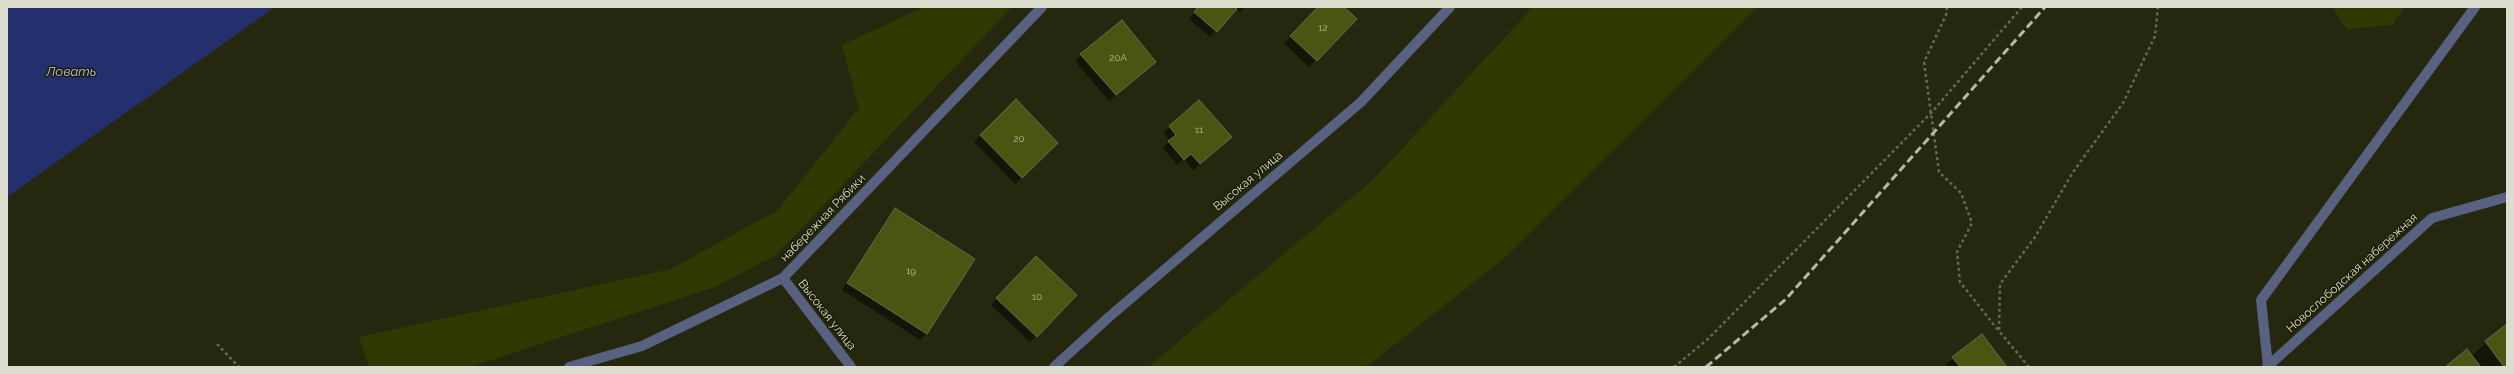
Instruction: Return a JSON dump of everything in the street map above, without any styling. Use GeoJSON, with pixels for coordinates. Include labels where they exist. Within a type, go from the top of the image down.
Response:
{"type":"FeatureCollection","features":[{"type":"Feature","properties":{"kind":"street","name":"набережная Рябики"},"geometry":{"type":"LineString","coordinates":[[569,367],[642,346],[783,278],[1042,7]]}},
{"type":"Feature","properties":{"kind":"street","name":"Высокая улица"},"geometry":{"type":"LineString","coordinates":[[1054,367],[1109,317],[1361,102],[1450,7]]}},
{"type":"Feature","properties":{"kind":"street"},"geometry":{"type":"LineString","coordinates":[[2268,367],[2261,300],[2458,33],[2474,7]]}},
{"type":"Feature","properties":{"kind":"street","name":"Новослободская набережная"},"geometry":{"type":"LineString","coordinates":[[2268,367],[2432,218],[2507,197]]}},
{"type":"Feature","properties":{"kind":"street","name":"Высокая улица"},"geometry":{"type":"LineString","coordinates":[[783,278],[851,367]]}},
{"type":"Feature","properties":{"kind":"path"},"geometry":{"type":"LineString","coordinates":[[1947,7],[1946,15],[1924,62],[1939,172],[1961,193],[1972,222],[1957,252],[1960,282],[2029,367]]}},
{"type":"Feature","properties":{"kind":"path"},"geometry":{"type":"LineString","coordinates":[[1674,367],[1708,339],[1932,112],[2022,7]]}},
{"type":"Feature","properties":{"kind":"path"},"geometry":{"type":"LineString","coordinates":[[1999,331],[2000,284],[2034,237],[2073,172],[2122,103],[2155,36],[2158,7]]}},
{"type":"Feature","properties":{"kind":"path"},"geometry":{"type":"LineString","coordinates":[[217,344],[239,367]]}},
{"type":"Feature","properties":{"kind":"green space"},"geometry":{"type":"Polygon","coordinates":[[[924,7],[1012,7],[776,255],[715,287],[470,367],[369,367],[359,337],[671,269],[778,210],[859,108],[842,45],[924,7]]]}},
{"type":"Feature","properties":{"kind":"green space"},"geometry":{"type":"Polygon","coordinates":[[[1533,7],[1757,7],[1507,256],[1366,367],[1148,367],[1375,178],[1533,7]]]}},
{"type":"Feature","properties":{"kind":"green space"},"geometry":{"type":"Polygon","coordinates":[[[2332,7],[2405,7],[2392,25],[2347,29],[2332,7]]]}},
{"type":"Feature","properties":{"kind":"water","name":"Ловать"},"geometry":{"type":"Polygon","coordinates":[[[7,7],[275,7],[7,197],[7,7]]]}},
{"type":"Feature","properties":{"kind":"building"},"geometry":{"type":"Polygon","coordinates":[[[1198,7],[1234,7],[1237,9],[1217,32],[1194,12],[1198,7]]]}},
{"type":"Feature","properties":{"kind":"building"},"geometry":{"type":"Polygon","coordinates":[[[1318,7],[1344,7],[1357,19],[1317,61],[1290,36],[1318,7]]]}},
{"type":"Feature","properties":{"kind":"building"},"geometry":{"type":"Polygon","coordinates":[[[1122,20],[1156,62],[1116,95],[1080,54],[1122,20]]]}},
{"type":"Feature","properties":{"kind":"building"},"geometry":{"type":"Polygon","coordinates":[[[1016,99],[1058,143],[1022,178],[980,135],[1016,99]]]}},
{"type":"Feature","properties":{"kind":"building"},"geometry":{"type":"Polygon","coordinates":[[[1199,100],[1232,137],[1200,164],[1191,154],[1184,160],[1168,141],[1176,135],[1169,126],[1199,100]]]}},
{"type":"Feature","properties":{"kind":"building"},"geometry":{"type":"Polygon","coordinates":[[[895,208],[975,259],[927,334],[847,283],[895,208]]]}},
{"type":"Feature","properties":{"kind":"building"},"geometry":{"type":"Polygon","coordinates":[[[1036,256],[1077,295],[1037,337],[996,298],[1036,256]]]}},
{"type":"Feature","properties":{"kind":"building"},"geometry":{"type":"Polygon","coordinates":[[[2507,324],[2507,367],[2504,367],[2485,341],[2507,324]]]}},
{"type":"Feature","properties":{"kind":"building"},"geometry":{"type":"Polygon","coordinates":[[[1982,334],[2007,367],[1960,367],[1952,357],[1982,334]]]}},
{"type":"Feature","properties":{"kind":"building"},"geometry":{"type":"Polygon","coordinates":[[[2467,349],[2481,367],[2445,367],[2467,349]]]}},
{"type":"Feature","properties":{"kind":"railway"},"geometry":{"type":"LineString","coordinates":[[1706,367],[1786,299],[2045,7]]}}]}
